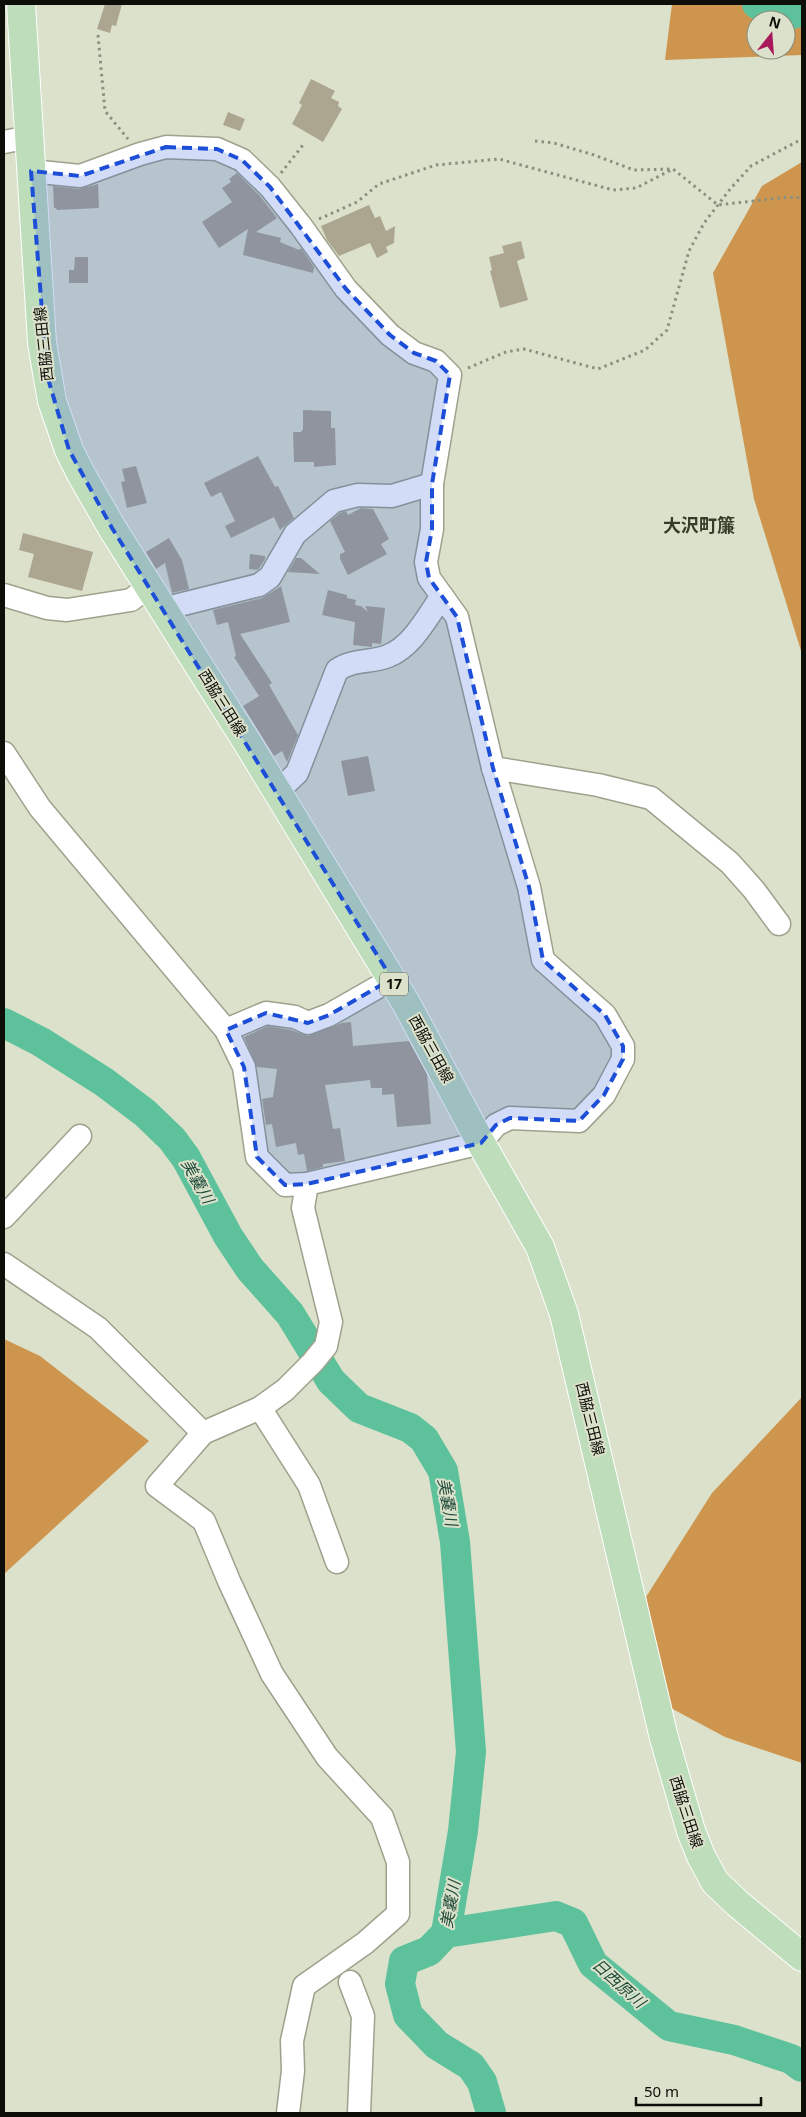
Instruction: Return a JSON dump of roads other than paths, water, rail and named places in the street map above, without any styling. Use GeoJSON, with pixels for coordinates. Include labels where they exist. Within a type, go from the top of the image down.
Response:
{"type":"FeatureCollection","features":[{"type":"Feature","properties":{"kind":"main road","name":"西脇三田線"},"geometry":{"type":"LineString","coordinates":[[21,4],[16,140],[31,172],[42,343],[52,401],[60,426],[81,474],[392,979],[434,1053],[481,1144],[540,1247],[564,1314],[664,1738],[681,1800],[701,1856],[715,1882],[737,1903],[802,1957]]}},
{"type":"Feature","properties":{"kind":"street"},"geometry":{"type":"LineString","coordinates":[[4,753],[40,808],[226,1030],[244,1067],[257,1157],[285,1185],[307,1184],[481,1144],[496,1125],[510,1118],[579,1121],[604,1095],[623,1059],[623,1046],[605,1015],[543,960],[529,887],[494,768],[457,617],[429,578],[426,562],[432,529],[432,484],[450,375],[436,361],[414,353],[390,335],[346,289],[301,226],[270,188],[242,160],[217,149],[166,147],[140,154],[80,176],[31,172]]}},
{"type":"Feature","properties":{"kind":"street"},"geometry":{"type":"LineString","coordinates":[[163,609],[259,586],[270,576],[295,534],[334,501],[358,495],[392,496],[432,484]]}},
{"type":"Feature","properties":{"kind":"street"},"geometry":{"type":"LineString","coordinates":[[4,595],[47,608],[67,610],[131,600],[149,586]]}},
{"type":"Feature","properties":{"kind":"street"},"geometry":{"type":"LineString","coordinates":[[277,792],[297,773],[337,670],[346,664],[388,656],[411,641],[442,596]]}},
{"type":"Feature","properties":{"kind":"street"},"geometry":{"type":"LineString","coordinates":[[494,768],[598,784],[651,798],[730,863],[754,890],[779,924]]}},
{"type":"Feature","properties":{"kind":"street"},"geometry":{"type":"LineString","coordinates":[[226,1030],[266,1013],[294,1017],[308,1023],[329,1015],[392,979]]}},
{"type":"Feature","properties":{"kind":"street"},"geometry":{"type":"LineString","coordinates":[[4,1217],[80,1136]]}},
{"type":"Feature","properties":{"kind":"street"},"geometry":{"type":"LineString","coordinates":[[288,2113],[293,2070],[292,2041],[304,1986],[365,1943],[398,1914],[398,1862],[382,1817],[327,1757],[272,1674],[229,1581],[204,1521],[157,1486],[203,1433],[260,1408],[285,1390],[326,1346],[331,1322],[302,1208],[307,1184]]}},
{"type":"Feature","properties":{"kind":"street"},"geometry":{"type":"LineString","coordinates":[[4,1264],[98,1328],[203,1433]]}},
{"type":"Feature","properties":{"kind":"street"},"geometry":{"type":"LineString","coordinates":[[260,1408],[308,1485],[337,1562]]}},
{"type":"Feature","properties":{"kind":"street"},"geometry":{"type":"LineString","coordinates":[[350,1982],[363,2016],[359,2113]]}},
{"type":"Feature","properties":{"kind":"waterway"},"geometry":{"type":"LineString","coordinates":[[757,4],[783,17],[802,11]]}},
{"type":"Feature","properties":{"kind":"waterway","name":"美嚢川"},"geometry":{"type":"LineString","coordinates":[[4,1023],[41,1042],[104,1082],[145,1113],[172,1139],[186,1158],[228,1236],[250,1269],[290,1314],[331,1381],[359,1408],[410,1428],[424,1439],[443,1471],[455,1542],[471,1752],[463,1831],[446,1933],[429,1951],[404,1961],[400,1984],[408,2015],[437,2045],[471,2066],[482,2082],[491,2113]]}},
{"type":"Feature","properties":{"kind":"waterway","name":"日西原川"},"geometry":{"type":"LineString","coordinates":[[446,1933],[556,1916],[573,1923],[593,1964],[669,2026],[734,2040],[791,2059],[802,2067]]}},
{"type":"Feature","properties":{"kind":"district","name":"大沢町簾"},"geometry":{"type":"Point","coordinates":[699,526]}}]}
